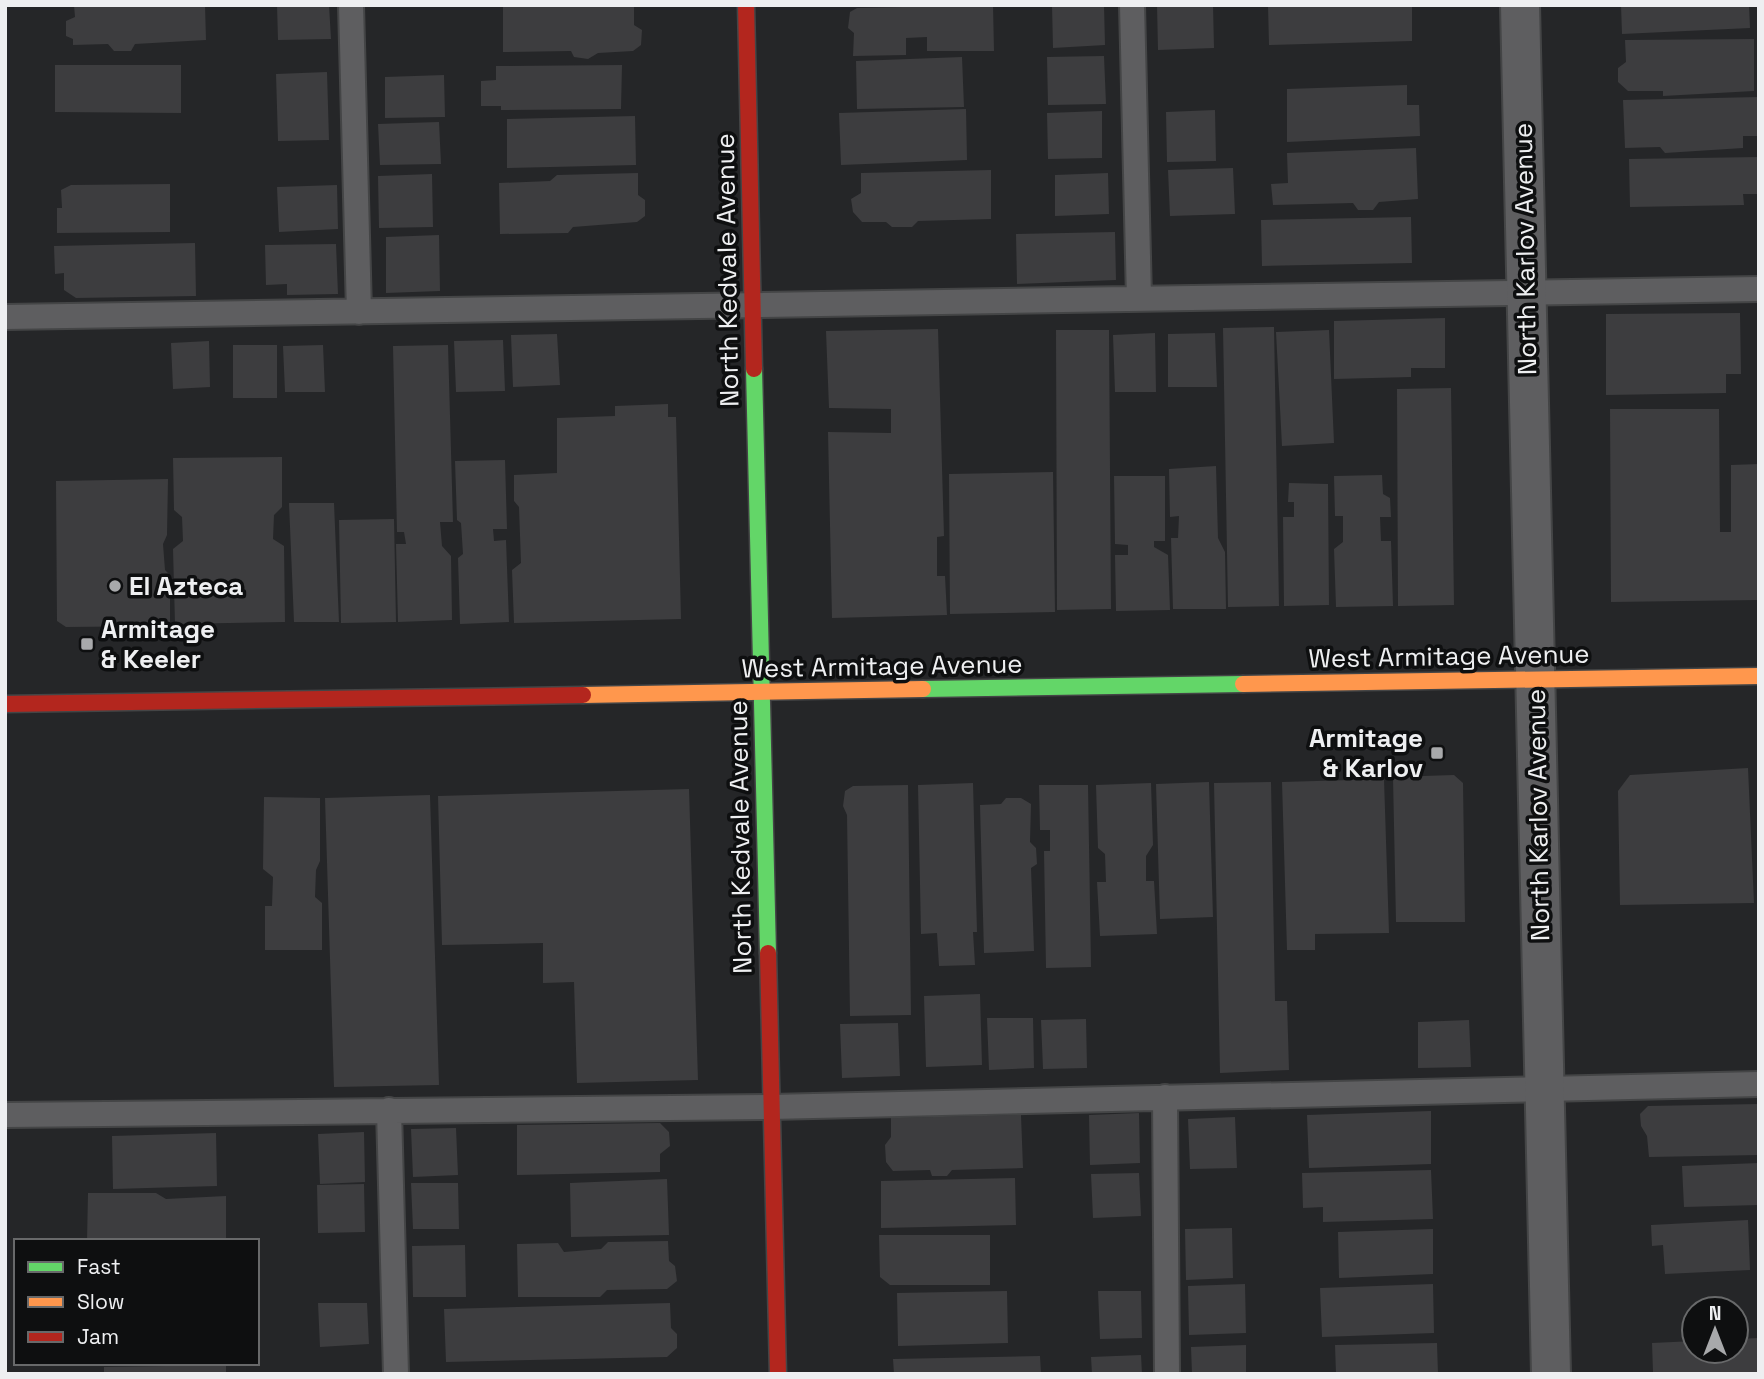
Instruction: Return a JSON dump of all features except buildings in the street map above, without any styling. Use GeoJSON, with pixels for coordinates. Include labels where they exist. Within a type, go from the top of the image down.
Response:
{"type":"FeatureCollection","features":[{"type":"Feature","properties":{"kind":"main road","name":"North Kedvale Avenue"},"geometry":{"type":"LineString","coordinates":[[746,5],[778,1374]]}},
{"type":"Feature","properties":{"kind":"main road","name":"West Armitage Avenue"},"geometry":{"type":"LineString","coordinates":[[5,704],[1759,676]]}},
{"type":"Feature","properties":{"kind":"street","name":"North Karlov Avenue"},"geometry":{"type":"LineString","coordinates":[[1520,5],[1551,1374]]}},
{"type":"Feature","properties":{"kind":"lane"},"geometry":{"type":"LineString","coordinates":[[351,5],[359,312]]}},
{"type":"Feature","properties":{"kind":"lane"},"geometry":{"type":"LineString","coordinates":[[1132,5],[1139,299]]}},
{"type":"Feature","properties":{"kind":"lane"},"geometry":{"type":"LineString","coordinates":[[5,317],[1759,289]]}},
{"type":"Feature","properties":{"kind":"lane"},"geometry":{"type":"LineString","coordinates":[[5,1115],[771,1107],[1759,1084]]}},
{"type":"Feature","properties":{"kind":"lane"},"geometry":{"type":"LineString","coordinates":[[1165,1097],[1167,1374]]}},
{"type":"Feature","properties":{"kind":"lane"},"geometry":{"type":"LineString","coordinates":[[389,1110],[396,1374]]}},
{"type":"Feature","properties":{"kind":"traffic: fast"},"geometry":{"type":"LineString","coordinates":[[754,369],[768,953]]}},
{"type":"Feature","properties":{"kind":"traffic: fast"},"geometry":{"type":"LineString","coordinates":[[923,689],[1243,684]]}},
{"type":"Feature","properties":{"kind":"traffic: slow"},"geometry":{"type":"LineString","coordinates":[[1243,684],[1759,676]]}},
{"type":"Feature","properties":{"kind":"traffic: slow"},"geometry":{"type":"LineString","coordinates":[[583,695],[923,689]]}},
{"type":"Feature","properties":{"kind":"traffic: jam"},"geometry":{"type":"LineString","coordinates":[[746,5],[754,369]]}},
{"type":"Feature","properties":{"kind":"traffic: jam"},"geometry":{"type":"LineString","coordinates":[[5,704],[583,695]]}},
{"type":"Feature","properties":{"kind":"traffic: jam"},"geometry":{"type":"LineString","coordinates":[[768,953],[778,1374]]}},
{"type":"Feature","properties":{"kind":"place","name":"El Azteca"},"geometry":{"type":"Point","coordinates":[115,586]}},
{"type":"Feature","properties":{"kind":"place","name":"Armitage & Keeler"},"geometry":{"type":"Point","coordinates":[87,644]}},
{"type":"Feature","properties":{"kind":"place","name":"Armitage & Karlov"},"geometry":{"type":"Point","coordinates":[1437,753]}}]}
